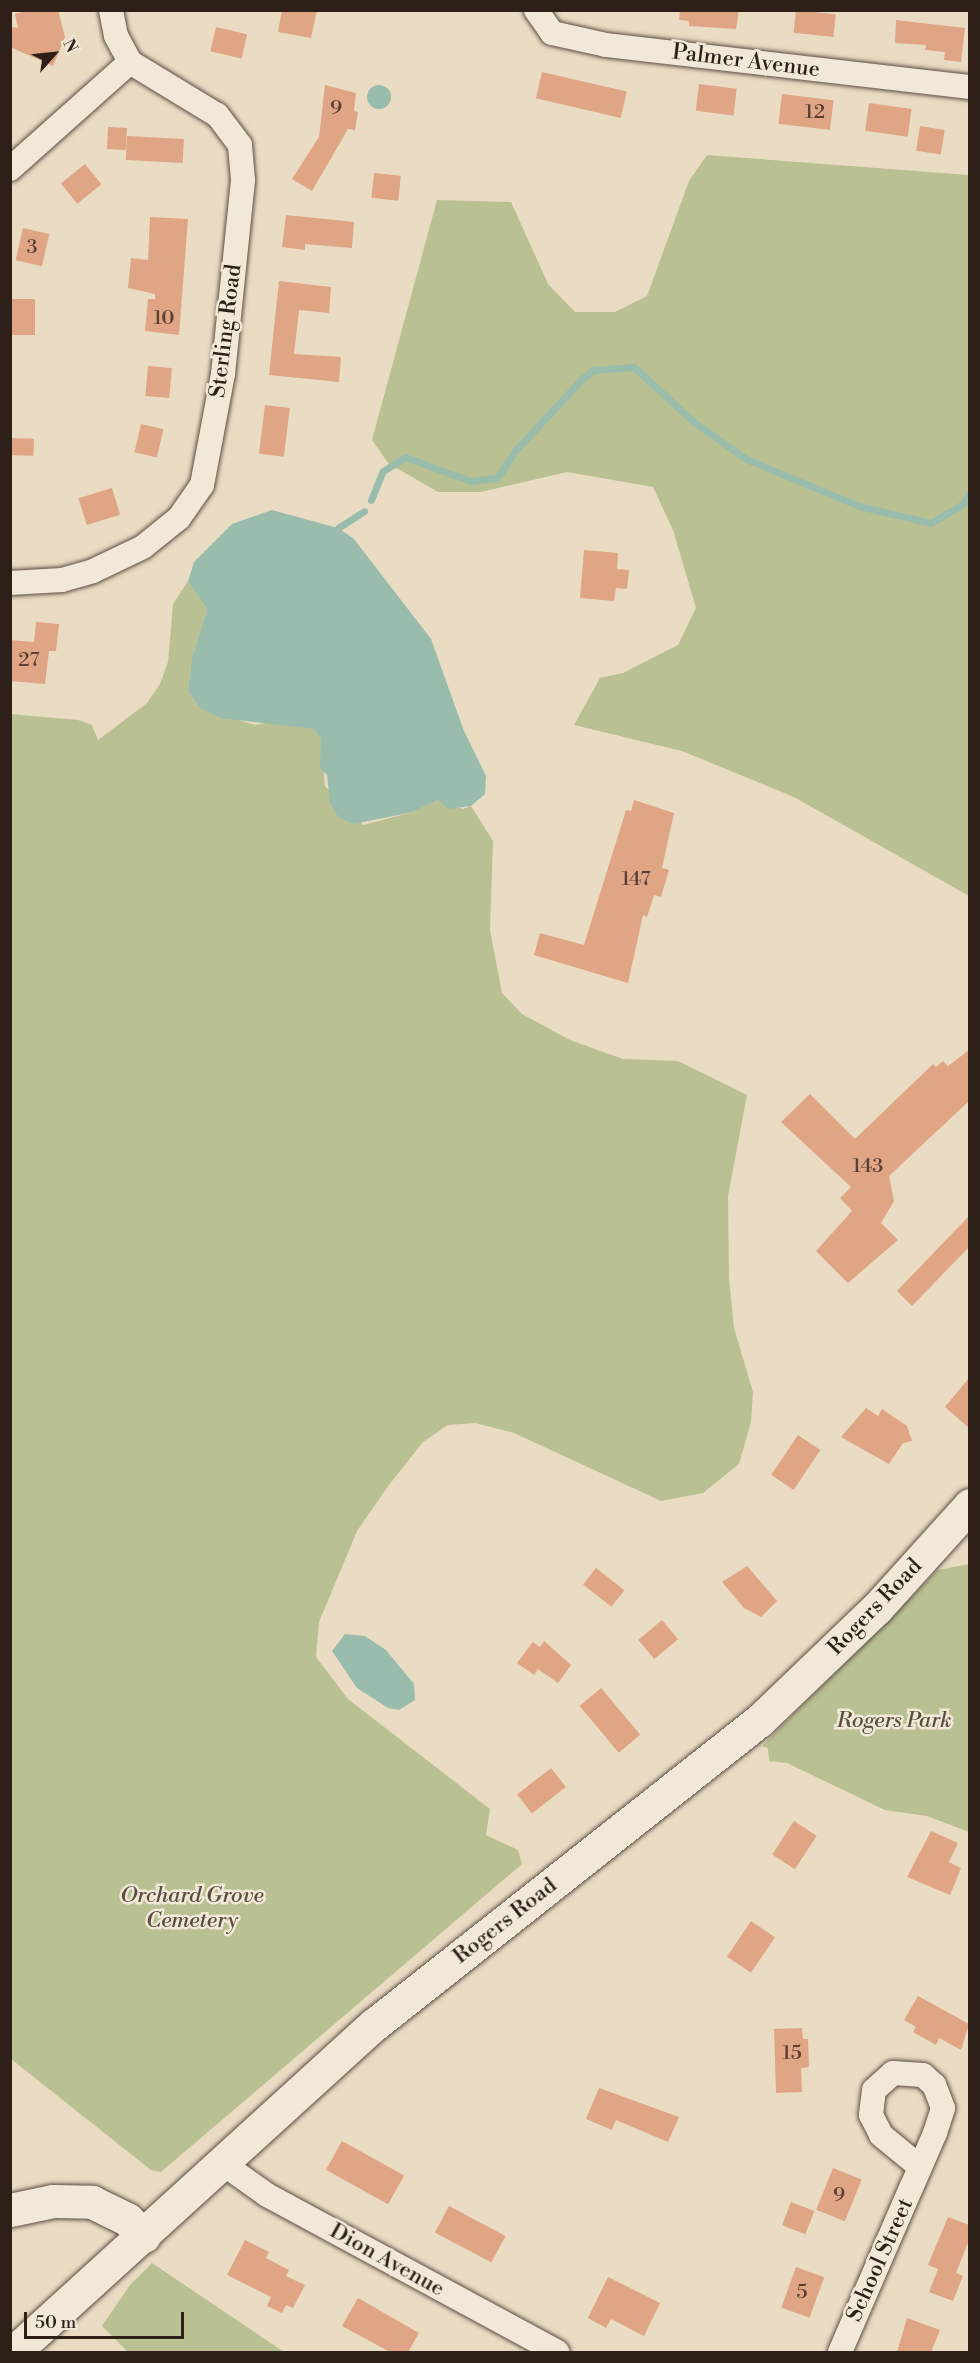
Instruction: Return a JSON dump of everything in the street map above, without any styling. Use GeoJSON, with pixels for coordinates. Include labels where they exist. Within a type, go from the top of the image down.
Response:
{"type":"FeatureCollection","features":[{"type":"Feature","properties":{"kind":"main road","name":"Rogers Road"},"geometry":{"type":"LineString","coordinates":[[14,2352],[375,2024],[759,1721],[869,1616],[965,1517]]}},
{"type":"Feature","properties":{"kind":"main road"},"geometry":{"type":"LineString","coordinates":[[10,2210],[53,2201],[92,2202],[127,2219],[144,2235]]}},
{"type":"Feature","properties":{"kind":"street","name":"Sterling Road"},"geometry":{"type":"LineString","coordinates":[[10,584],[62,580],[127,557],[179,518],[204,476],[224,374],[243,161],[228,124],[130,62],[116,36],[111,10]]}},
{"type":"Feature","properties":{"kind":"street","name":"Palmer Avenue"},"geometry":{"type":"LineString","coordinates":[[536,10],[552,33],[606,45],[969,87]]}},
{"type":"Feature","properties":{"kind":"street"},"geometry":{"type":"LineString","coordinates":[[10,168],[130,62]]}},
{"type":"Feature","properties":{"kind":"street","name":"Dion Avenue"},"geometry":{"type":"LineString","coordinates":[[222,2163],[267,2195],[557,2352]]}},
{"type":"Feature","properties":{"kind":"street","name":"School Street"},"geometry":{"type":"LineString","coordinates":[[840,2352],[920,2167]]}},
{"type":"Feature","properties":{"kind":"green space"},"geometry":{"type":"Polygon","coordinates":[[[707,155],[969,175],[969,896],[794,797],[682,751],[574,725],[600,678],[623,673],[678,645],[696,608],[673,530],[653,487],[567,472],[481,492],[438,492],[388,463],[372,440],[437,200],[511,202],[548,284],[575,312],[615,312],[647,296],[689,181],[707,155]]]}},
{"type":"Feature","properties":{"kind":"green space","name":"Orchard Grove Cemetery"},"geometry":{"type":"Polygon","coordinates":[[[188,581],[207,610],[192,657],[188,691],[200,708],[255,725],[277,721],[314,729],[321,739],[325,786],[363,825],[413,812],[438,800],[463,809],[471,806],[493,841],[490,930],[502,993],[522,1014],[570,1040],[623,1059],[678,1061],[747,1095],[728,1196],[729,1278],[734,1328],[753,1392],[751,1422],[739,1464],[703,1493],[661,1501],[514,1433],[475,1423],[448,1425],[423,1442],[389,1485],[357,1531],[319,1622],[316,1657],[348,1699],[490,1809],[486,1835],[518,1850],[522,1864],[161,2172],[151,2170],[11,2059],[10,714],[78,720],[92,725],[98,740],[147,703],[160,684],[168,662],[173,604],[188,581]]]}},
{"type":"Feature","properties":{"kind":"green space","name":"Rogers Park"},"geometry":{"type":"Polygon","coordinates":[[[969,1564],[969,1832],[927,1816],[885,1810],[787,1763],[769,1761],[768,1748],[762,1746],[938,1570],[969,1564]]]}},
{"type":"Feature","properties":{"kind":"green space"},"geometry":{"type":"Polygon","coordinates":[[[152,2263],[284,2352],[128,2352],[102,2326],[130,2285],[152,2263]]]}},
{"type":"Feature","properties":{"kind":"shaded area"},"geometry":{"type":"Polygon","coordinates":[[[379,85],[388,88],[391,97],[388,106],[379,109],[370,106],[367,97],[370,88],[379,85]]]}},
{"type":"Feature","properties":{"kind":"shaded area"},"geometry":{"type":"Polygon","coordinates":[[[272,510],[338,528],[354,539],[431,639],[464,731],[486,776],[485,794],[471,806],[448,809],[438,800],[413,812],[354,824],[339,818],[330,803],[327,775],[320,768],[321,739],[314,729],[220,718],[200,708],[188,691],[192,657],[207,610],[188,581],[194,562],[232,524],[272,510]]]}},
{"type":"Feature","properties":{"kind":"shaded area"},"geometry":{"type":"Polygon","coordinates":[[[345,1634],[365,1636],[386,1650],[414,1684],[415,1700],[399,1710],[388,1708],[357,1688],[332,1651],[345,1634]]]}},
{"type":"Feature","properties":{"kind":"building"},"geometry":{"type":"Polygon","coordinates":[[[30,10],[58,10],[65,37],[53,66],[10,47],[10,27],[18,28],[15,14],[30,10]]]}},
{"type":"Feature","properties":{"kind":"building"},"geometry":{"type":"Polygon","coordinates":[[[282,10],[317,10],[311,38],[278,32],[282,10]]]}},
{"type":"Feature","properties":{"kind":"building"},"geometry":{"type":"Polygon","coordinates":[[[680,10],[739,10],[736,29],[689,26],[689,21],[679,20],[680,10]]]}},
{"type":"Feature","properties":{"kind":"building"},"geometry":{"type":"Polygon","coordinates":[[[796,10],[836,14],[833,37],[794,33],[796,10]]]}},
{"type":"Feature","properties":{"kind":"building"},"geometry":{"type":"Polygon","coordinates":[[[896,20],[965,28],[961,62],[944,60],[945,52],[925,50],[926,45],[895,43],[896,20]]]}},
{"type":"Feature","properties":{"kind":"building"},"geometry":{"type":"Polygon","coordinates":[[[216,27],[247,34],[242,59],[210,51],[216,27]]]}},
{"type":"Feature","properties":{"kind":"building"},"geometry":{"type":"Polygon","coordinates":[[[542,72],[627,92],[621,118],[536,98],[542,72]]]}},
{"type":"Feature","properties":{"kind":"building"},"geometry":{"type":"Polygon","coordinates":[[[699,84],[737,89],[733,115],[696,111],[699,84]]]}},
{"type":"Feature","properties":{"kind":"building"},"geometry":{"type":"Polygon","coordinates":[[[325,85],[356,93],[354,111],[358,112],[355,130],[348,129],[312,191],[292,179],[319,137],[325,85]]]}},
{"type":"Feature","properties":{"kind":"building"},"geometry":{"type":"Polygon","coordinates":[[[782,94],[834,100],[830,130],[778,124],[782,94]]]}},
{"type":"Feature","properties":{"kind":"building"},"geometry":{"type":"Polygon","coordinates":[[[869,103],[912,109],[908,137],[865,131],[869,103]]]}},
{"type":"Feature","properties":{"kind":"building"},"geometry":{"type":"Polygon","coordinates":[[[920,126],[945,130],[941,155],[916,151],[920,126]]]}},
{"type":"Feature","properties":{"kind":"building"},"geometry":{"type":"Polygon","coordinates":[[[108,127],[127,128],[126,150],[107,149],[108,127]]]}},
{"type":"Feature","properties":{"kind":"building"},"geometry":{"type":"Polygon","coordinates":[[[127,136],[184,139],[183,163],[126,160],[127,136]]]}},
{"type":"Feature","properties":{"kind":"building"},"geometry":{"type":"Polygon","coordinates":[[[85,164],[101,184],[77,204],[61,184],[85,164]]]}},
{"type":"Feature","properties":{"kind":"building"},"geometry":{"type":"Polygon","coordinates":[[[374,173],[401,176],[398,201],[371,198],[374,173]]]}},
{"type":"Feature","properties":{"kind":"building"},"geometry":{"type":"Polygon","coordinates":[[[286,215],[354,222],[352,248],[305,244],[305,250],[282,247],[286,215]]]}},
{"type":"Feature","properties":{"kind":"building"},"geometry":{"type":"Polygon","coordinates":[[[150,217],[188,219],[179,335],[145,331],[148,299],[155,299],[155,294],[128,288],[131,258],[148,260],[150,217]]]}},
{"type":"Feature","properties":{"kind":"building"},"geometry":{"type":"Polygon","coordinates":[[[23,228],[49,234],[42,266],[16,260],[23,228]]]}},
{"type":"Feature","properties":{"kind":"building"},"geometry":{"type":"Polygon","coordinates":[[[279,281],[331,287],[329,313],[299,310],[294,354],[341,357],[339,382],[269,375],[279,281]]]}},
{"type":"Feature","properties":{"kind":"building"},"geometry":{"type":"Polygon","coordinates":[[[10,299],[35,299],[35,335],[10,335],[10,299]]]}},
{"type":"Feature","properties":{"kind":"building"},"geometry":{"type":"Polygon","coordinates":[[[148,366],[172,368],[169,398],[145,396],[148,366]]]}},
{"type":"Feature","properties":{"kind":"building"},"geometry":{"type":"Polygon","coordinates":[[[265,405],[290,408],[284,457],[259,454],[265,405]]]}},
{"type":"Feature","properties":{"kind":"building"},"geometry":{"type":"Polygon","coordinates":[[[141,424],[163,429],[157,457],[134,452],[141,424]]]}},
{"type":"Feature","properties":{"kind":"building"},"geometry":{"type":"Polygon","coordinates":[[[10,438],[34,439],[33,456],[10,455],[10,438]]]}},
{"type":"Feature","properties":{"kind":"building"},"geometry":{"type":"Polygon","coordinates":[[[112,488],[120,515],[87,525],[79,498],[112,488]]]}},
{"type":"Feature","properties":{"kind":"building"},"geometry":{"type":"Polygon","coordinates":[[[584,550],[618,553],[617,569],[629,570],[627,589],[616,588],[614,601],[580,598],[584,550]]]}},
{"type":"Feature","properties":{"kind":"building"},"geometry":{"type":"Polygon","coordinates":[[[36,622],[59,624],[56,651],[49,651],[45,684],[10,681],[10,640],[34,642],[36,622]]]}},
{"type":"Feature","properties":{"kind":"building"},"geometry":{"type":"Polygon","coordinates":[[[634,800],[674,813],[662,868],[669,870],[661,897],[654,895],[647,917],[643,915],[628,983],[534,955],[540,933],[584,945],[626,810],[631,811],[634,800]]]}},
{"type":"Feature","properties":{"kind":"building"},"geometry":{"type":"Polygon","coordinates":[[[969,1050],[969,1101],[889,1176],[894,1201],[881,1223],[898,1240],[848,1283],[816,1251],[852,1211],[840,1198],[851,1187],[781,1122],[810,1094],[855,1139],[933,1064],[936,1067],[943,1061],[948,1066],[969,1050]]]}},
{"type":"Feature","properties":{"kind":"building"},"geometry":{"type":"Polygon","coordinates":[[[969,1216],[969,1247],[912,1306],[897,1291],[969,1216]]]}},
{"type":"Feature","properties":{"kind":"building"},"geometry":{"type":"Polygon","coordinates":[[[969,1378],[969,1428],[945,1407],[969,1378]]]}},
{"type":"Feature","properties":{"kind":"building"},"geometry":{"type":"Polygon","coordinates":[[[866,1408],[878,1416],[882,1409],[907,1426],[912,1441],[903,1443],[889,1464],[841,1437],[866,1408]]]}},
{"type":"Feature","properties":{"kind":"building"},"geometry":{"type":"Polygon","coordinates":[[[798,1435],[820,1450],[794,1490],[771,1475],[798,1435]]]}},
{"type":"Feature","properties":{"kind":"building"},"geometry":{"type":"Polygon","coordinates":[[[747,1566],[777,1601],[761,1617],[744,1608],[722,1582],[747,1566]]]}},
{"type":"Feature","properties":{"kind":"building"},"geometry":{"type":"Polygon","coordinates":[[[596,1568],[624,1590],[611,1607],[583,1585],[596,1568]]]}},
{"type":"Feature","properties":{"kind":"building"},"geometry":{"type":"Polygon","coordinates":[[[662,1620],[678,1639],[654,1659],[638,1640],[662,1620]]]}},
{"type":"Feature","properties":{"kind":"building"},"geometry":{"type":"Polygon","coordinates":[[[544,1641],[571,1665],[558,1683],[538,1669],[534,1675],[517,1663],[533,1642],[540,1647],[544,1641]]]}},
{"type":"Feature","properties":{"kind":"building"},"geometry":{"type":"Polygon","coordinates":[[[601,1688],[640,1735],[619,1753],[580,1706],[601,1688]]]}},
{"type":"Feature","properties":{"kind":"building"},"geometry":{"type":"Polygon","coordinates":[[[551,1768],[566,1787],[532,1813],[517,1794],[551,1768]]]}},
{"type":"Feature","properties":{"kind":"building"},"geometry":{"type":"Polygon","coordinates":[[[794,1821],[817,1836],[795,1869],[772,1855],[794,1821]]]}},
{"type":"Feature","properties":{"kind":"building"},"geometry":{"type":"Polygon","coordinates":[[[931,1831],[958,1843],[949,1862],[961,1868],[950,1895],[907,1877],[931,1831]]]}},
{"type":"Feature","properties":{"kind":"building"},"geometry":{"type":"Polygon","coordinates":[[[751,1921],[775,1937],[751,1973],[727,1957],[751,1921]]]}},
{"type":"Feature","properties":{"kind":"building"},"geometry":{"type":"Polygon","coordinates":[[[918,1996],[969,2024],[961,2050],[939,2038],[936,2045],[913,2032],[916,2027],[904,2020],[918,1996]]]}},
{"type":"Feature","properties":{"kind":"building"},"geometry":{"type":"Polygon","coordinates":[[[802,2028],[803,2039],[808,2039],[809,2067],[801,2068],[802,2092],[776,2093],[774,2029],[802,2028]]]}},
{"type":"Feature","properties":{"kind":"building"},"geometry":{"type":"Polygon","coordinates":[[[599,2088],[679,2117],[668,2142],[616,2120],[612,2130],[586,2119],[599,2088]]]}},
{"type":"Feature","properties":{"kind":"building"},"geometry":{"type":"Polygon","coordinates":[[[342,2141],[404,2175],[388,2204],[326,2170],[342,2141]]]}},
{"type":"Feature","properties":{"kind":"building"},"geometry":{"type":"Polygon","coordinates":[[[833,2168],[862,2180],[845,2221],[816,2210],[833,2168]]]}},
{"type":"Feature","properties":{"kind":"building"},"geometry":{"type":"Polygon","coordinates":[[[791,2202],[814,2211],[805,2234],[782,2225],[791,2202]]]}},
{"type":"Feature","properties":{"kind":"building"},"geometry":{"type":"Polygon","coordinates":[[[449,2206],[506,2236],[491,2263],[435,2232],[449,2206]]]}},
{"type":"Feature","properties":{"kind":"building"},"geometry":{"type":"Polygon","coordinates":[[[948,2217],[969,2225],[969,2240],[956,2273],[963,2276],[953,2301],[929,2292],[938,2269],[928,2265],[948,2217]]]}},
{"type":"Feature","properties":{"kind":"building"},"geometry":{"type":"Polygon","coordinates":[[[245,2240],[269,2252],[266,2258],[289,2270],[286,2276],[305,2285],[293,2308],[286,2305],[282,2313],[267,2306],[271,2297],[227,2275],[245,2240]]]}},
{"type":"Feature","properties":{"kind":"building"},"geometry":{"type":"Polygon","coordinates":[[[796,2267],[824,2277],[809,2318],[781,2307],[796,2267]]]}},
{"type":"Feature","properties":{"kind":"building"},"geometry":{"type":"Polygon","coordinates":[[[608,2277],[660,2303],[644,2336],[611,2319],[606,2328],[588,2318],[608,2277]]]}},
{"type":"Feature","properties":{"kind":"building"},"geometry":{"type":"Polygon","coordinates":[[[358,2298],[419,2333],[408,2352],[390,2352],[342,2326],[358,2298]]]}},
{"type":"Feature","properties":{"kind":"building"},"geometry":{"type":"Polygon","coordinates":[[[907,2318],[940,2330],[931,2352],[897,2352],[907,2318]]]}},
{"type":"Feature","properties":{"kind":"waterway"},"geometry":{"type":"LineString","coordinates":[[371,500],[383,471],[405,457],[471,481],[497,478],[515,451],[593,370],[634,367],[695,423],[746,459],[859,506],[931,523],[963,504],[970,493]]}},
{"type":"Feature","properties":{"kind":"waterway"},"geometry":{"type":"LineString","coordinates":[[338,528],[364,511]]}}]}
